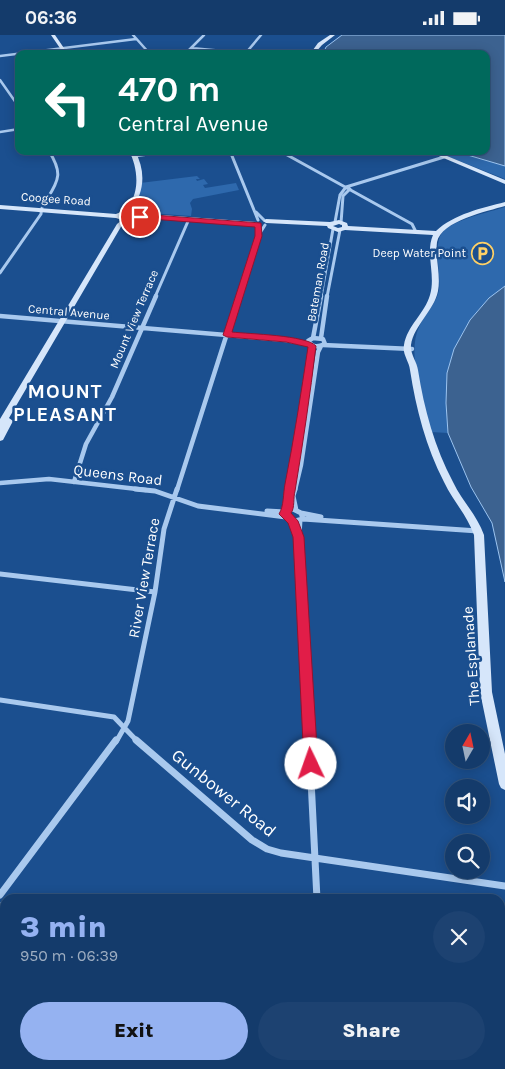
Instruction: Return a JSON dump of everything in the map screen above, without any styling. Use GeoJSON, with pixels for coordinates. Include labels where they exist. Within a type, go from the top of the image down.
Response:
{"type":"FeatureCollection","features":[{"type":"Feature","properties":{"kind":"street"},"geometry":{"type":"LineString","coordinates":[[53,35],[62,48]]}},
{"type":"Feature","properties":{"kind":"street"},"geometry":{"type":"LineString","coordinates":[[133,35],[146,50]]}},
{"type":"Feature","properties":{"kind":"street"},"geometry":{"type":"LineString","coordinates":[[191,48],[204,35]]}},
{"type":"Feature","properties":{"kind":"street"},"geometry":{"type":"LineString","coordinates":[[248,50],[261,35]]}},
{"type":"Feature","properties":{"kind":"street"},"geometry":{"type":"LineString","coordinates":[[315,50],[333,35]]}},
{"type":"Feature","properties":{"kind":"street"},"geometry":{"type":"LineString","coordinates":[[46,50],[136,39]]}},
{"type":"Feature","properties":{"kind":"street"},"geometry":{"type":"LineString","coordinates":[[191,48],[213,50]]}},
{"type":"Feature","properties":{"kind":"street"},"geometry":{"type":"LineString","coordinates":[[0,56],[15,54]]}},
{"type":"Feature","properties":{"kind":"street"},"geometry":{"type":"LineString","coordinates":[[0,80],[15,101]]}},
{"type":"Feature","properties":{"kind":"street"},"geometry":{"type":"LineString","coordinates":[[0,132],[15,130]]}},
{"type":"Feature","properties":{"kind":"street"},"geometry":{"type":"LineString","coordinates":[[0,273],[41,214],[59,175],[57,164],[51,155]]}},
{"type":"Feature","properties":{"kind":"street"},"geometry":{"type":"LineString","coordinates":[[0,426],[13,408],[137,195],[141,181],[139,166],[134,155]]}},
{"type":"Feature","properties":{"kind":"street","name":"River View Terrace"},"geometry":{"type":"LineString","coordinates":[[1,894],[125,727],[135,695],[155,593],[164,529],[227,335],[261,222],[232,155]]}},
{"type":"Feature","properties":{"kind":"street"},"geometry":{"type":"LineString","coordinates":[[287,155],[412,224],[415,230]]}},
{"type":"Feature","properties":{"kind":"street"},"geometry":{"type":"LineString","coordinates":[[439,155],[505,180]]}},
{"type":"Feature","properties":{"kind":"street"},"geometry":{"type":"LineString","coordinates":[[363,196],[346,192],[348,188],[444,157]]}},
{"type":"Feature","properties":{"kind":"street","name":"Bateman Road"},"geometry":{"type":"LineString","coordinates":[[296,510],[293,496],[301,465],[318,352],[322,343],[320,332],[337,239],[340,195],[348,188]]}},
{"type":"Feature","properties":{"kind":"street","name":"Bateman Road"},"geometry":{"type":"LineString","coordinates":[[287,513],[311,342],[341,206],[346,192]]}},
{"type":"Feature","properties":{"kind":"street"},"geometry":{"type":"LineString","coordinates":[[436,233],[445,225],[505,204]]}},
{"type":"Feature","properties":{"kind":"street","name":"Coogee Road"},"geometry":{"type":"LineString","coordinates":[[0,207],[238,223],[282,222],[436,233]]}},
{"type":"Feature","properties":{"kind":"street","name":"Mount View Terrace"},"geometry":{"type":"LineString","coordinates":[[74,482],[86,444],[112,397],[189,219]]}},
{"type":"Feature","properties":{"kind":"street","name":"The Esplanade"},"geometry":{"type":"LineString","coordinates":[[436,233],[434,240],[436,283],[433,296],[412,335],[409,349],[414,360],[416,389],[430,438],[449,484],[466,510],[475,531],[480,555],[486,692],[505,784]]}},
{"type":"Feature","properties":{"kind":"street","name":"Central Avenue"},"geometry":{"type":"LineString","coordinates":[[0,316],[311,342]]}},
{"type":"Feature","properties":{"kind":"street"},"geometry":{"type":"LineString","coordinates":[[311,342],[409,349]]}},
{"type":"Feature","properties":{"kind":"street"},"geometry":{"type":"LineString","coordinates":[[311,342],[322,343]]}},
{"type":"Feature","properties":{"kind":"street"},"geometry":{"type":"LineString","coordinates":[[0,438],[13,408]]}},
{"type":"Feature","properties":{"kind":"street","name":"Queens Road"},"geometry":{"type":"LineString","coordinates":[[1,482],[34,479],[74,482],[155,491],[198,506],[287,513]]}},
{"type":"Feature","properties":{"kind":"street"},"geometry":{"type":"LineString","coordinates":[[298,537],[293,521],[287,513],[296,510],[301,517],[298,537],[318,894]]}},
{"type":"Feature","properties":{"kind":"street"},"geometry":{"type":"LineString","coordinates":[[293,521],[301,517],[475,531]]}},
{"type":"Feature","properties":{"kind":"street"},"geometry":{"type":"LineString","coordinates":[[0,573],[155,593]]}},
{"type":"Feature","properties":{"kind":"street","name":"Gunbower Road"},"geometry":{"type":"LineString","coordinates":[[0,700],[114,717],[137,741],[259,845],[281,853],[505,886]]}},
{"type":"Feature","properties":{"kind":"shaded area"},"geometry":{"type":"Polygon","coordinates":[[[342,35],[505,35],[505,166],[468,155],[490,155],[490,50],[325,50],[342,35]]]}},
{"type":"Feature","properties":{"kind":"shaded area"},"geometry":{"type":"Polygon","coordinates":[[[444,155],[468,155],[505,166],[505,179],[444,155]]]}},
{"type":"Feature","properties":{"kind":"shaded area"},"geometry":{"type":"Polygon","coordinates":[[[197,176],[200,179],[196,179],[197,181],[204,179],[208,184],[203,185],[205,188],[236,183],[239,190],[193,199],[190,203],[192,209],[191,216],[149,213],[148,217],[130,212],[130,207],[140,183],[197,176]]]}},
{"type":"Feature","properties":{"kind":"shaded area"},"geometry":{"type":"Polygon","coordinates":[[[505,207],[505,286],[487,301],[473,317],[463,333],[450,369],[447,410],[448,433],[431,432],[415,365],[414,351],[415,338],[419,327],[438,295],[439,238],[447,228],[454,224],[505,207]]]}},
{"type":"Feature","properties":{"kind":"shaded area"},"geometry":{"type":"Polygon","coordinates":[[[505,286],[505,582],[492,523],[471,487],[448,433],[446,403],[447,373],[454,349],[470,320],[489,298],[505,286]]]}},
{"type":"Feature","properties":{"kind":"place","name":"Deep Water Point"},"geometry":{"type":"Point","coordinates":[482,253]}},
{"type":"Feature","properties":{"kind":"district","name":"MOUNT PLEASANT"},"geometry":{"type":"Point","coordinates":[65,402]}},
{"type":"Feature","properties":{"kind":"route"},"geometry":{"type":"LineString","coordinates":[[140,217],[258,225],[260,229],[227,335],[286,340],[312,346],[287,504],[288,510],[285,512],[286,517],[293,521],[298,537],[311,764]]}}]}
